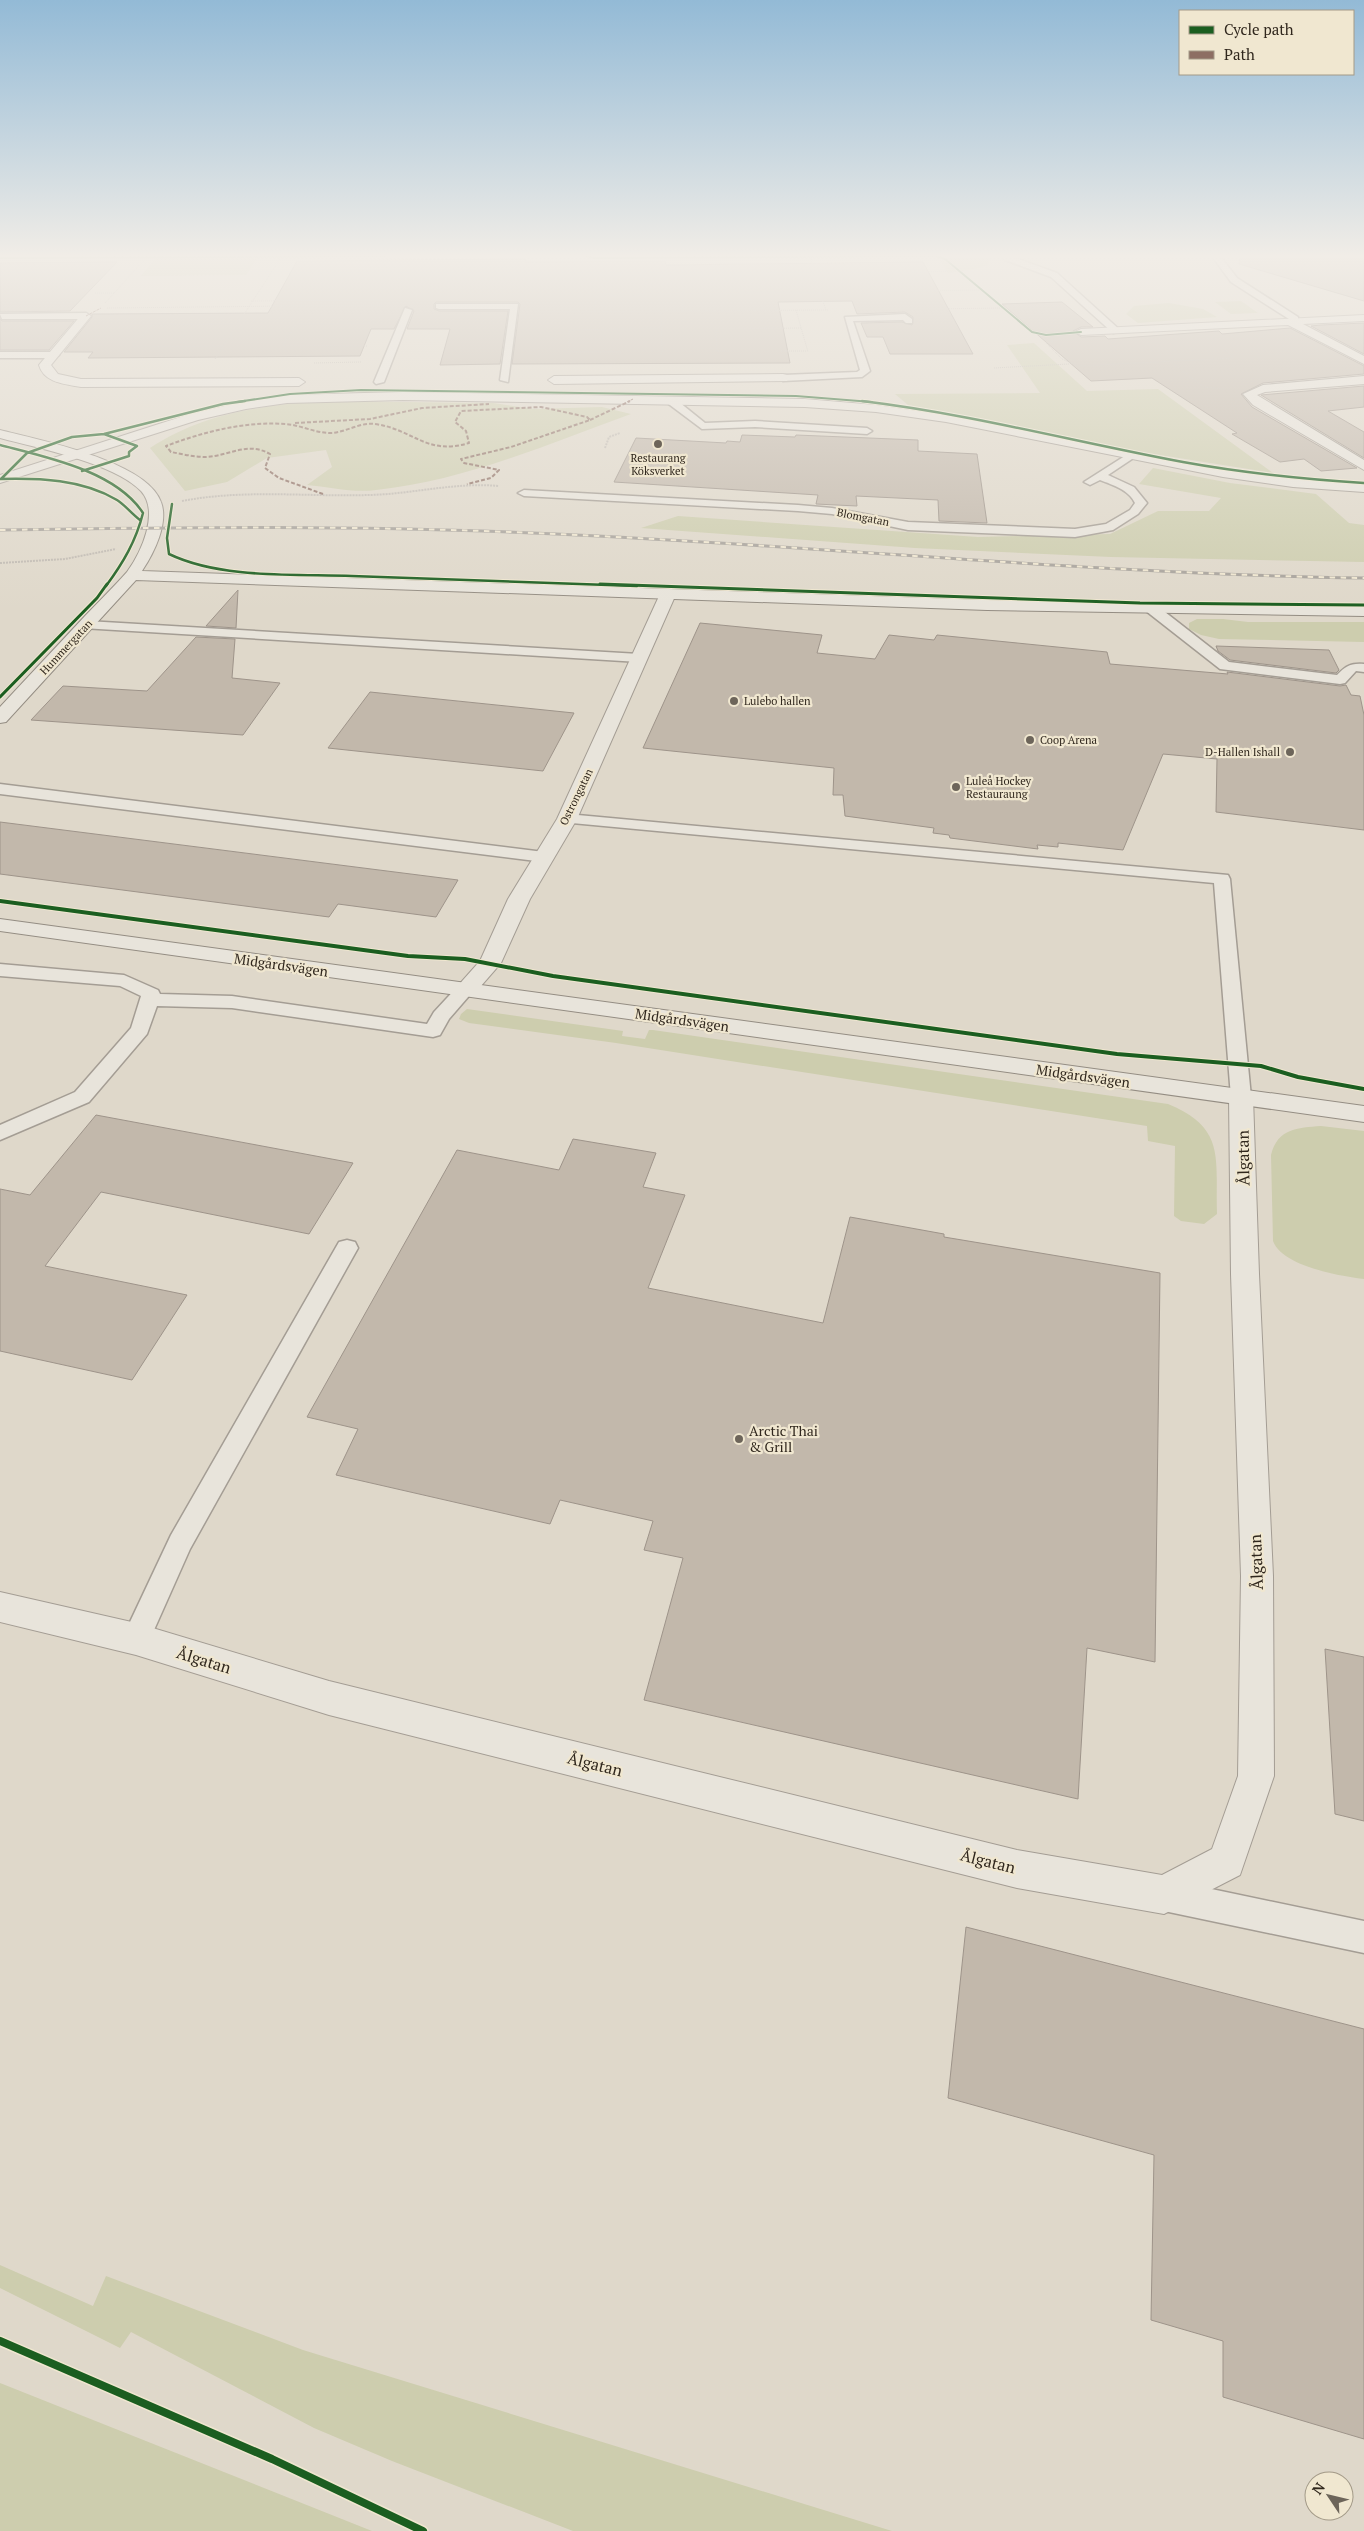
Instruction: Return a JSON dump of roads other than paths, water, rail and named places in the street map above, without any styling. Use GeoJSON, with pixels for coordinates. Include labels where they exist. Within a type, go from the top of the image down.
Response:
{"type":"FeatureCollection","features":[{"type":"Feature","properties":{"kind":"street"},"geometry":{"type":"LineString","coordinates":[[51,374],[58,378],[81,383],[524,380]]}},
{"type":"Feature","properties":{"kind":"street"},"geometry":{"type":"LineString","coordinates":[[542,380],[666,377],[783,378]]}},
{"type":"Feature","properties":{"kind":"street"},"geometry":{"type":"LineString","coordinates":[[666,377],[670,400]]}},
{"type":"Feature","properties":{"kind":"street"},"geometry":{"type":"LineString","coordinates":[[1364,380],[1252,391],[1250,397],[1364,466]]}},
{"type":"Feature","properties":{"kind":"street"},"geometry":{"type":"LineString","coordinates":[[0,479],[194,416],[287,399],[358,395],[805,402],[863,406],[988,426],[1128,457],[1276,482],[1364,488]]}},
{"type":"Feature","properties":{"kind":"street","name":"Hummergatan"},"geometry":{"type":"LineString","coordinates":[[0,434],[77,455],[119,471],[150,492],[155,501],[155,516],[149,545],[142,562],[132,576],[0,718]]}},
{"type":"Feature","properties":{"kind":"street"},"geometry":{"type":"LineString","coordinates":[[132,576],[1151,608],[1364,611]]}},
{"type":"Feature","properties":{"kind":"street","name":"Ostrongatan"},"geometry":{"type":"LineString","coordinates":[[466,989],[490,963],[519,899],[567,819],[668,594]]}},
{"type":"Feature","properties":{"kind":"street","name":"Midgårdsvägen"},"geometry":{"type":"LineString","coordinates":[[0,925],[1364,1114]]}},
{"type":"Feature","properties":{"kind":"street","name":"Ålgatan"},"geometry":{"type":"LineString","coordinates":[[0,1606],[136,1639],[358,1706],[1017,1869],[1164,1895],[1227,1862],[1256,1776],[1257,1576],[1245,1274],[1241,1097]]}},
{"type":"Feature","properties":{"kind":"lane"},"geometry":{"type":"LineString","coordinates":[[379,382],[382,374]]}},
{"type":"Feature","properties":{"kind":"lane"},"geometry":{"type":"LineString","coordinates":[[505,380],[506,374]]}},
{"type":"Feature","properties":{"kind":"lane"},"geometry":{"type":"LineString","coordinates":[[783,378],[860,374]]}},
{"type":"Feature","properties":{"kind":"lane"},"geometry":{"type":"LineString","coordinates":[[670,400],[685,410],[702,426],[755,424],[867,431]]}},
{"type":"Feature","properties":{"kind":"lane"},"geometry":{"type":"LineString","coordinates":[[1089,483],[1128,457]]}},
{"type":"Feature","properties":{"kind":"lane","name":"Blomgatan"},"geometry":{"type":"LineString","coordinates":[[524,493],[798,508],[832,511],[908,526],[1075,533],[1109,527],[1134,512],[1141,503],[1139,496],[1127,488],[1100,476]]}},
{"type":"Feature","properties":{"kind":"lane"},"geometry":{"type":"LineString","coordinates":[[1151,608],[1225,666],[1340,680],[1353,667],[1364,668]]}},
{"type":"Feature","properties":{"kind":"lane"},"geometry":{"type":"LineString","coordinates":[[87,625],[639,658]]}},
{"type":"Feature","properties":{"kind":"lane"},"geometry":{"type":"LineString","coordinates":[[0,789],[544,857]]}},
{"type":"Feature","properties":{"kind":"lane"},"geometry":{"type":"LineString","coordinates":[[567,819],[1222,879],[1241,1097]]}},
{"type":"Feature","properties":{"kind":"lane"},"geometry":{"type":"LineString","coordinates":[[0,970],[124,980],[151,994],[140,1030],[82,1097],[0,1133]]}},
{"type":"Feature","properties":{"kind":"lane"},"geometry":{"type":"LineString","coordinates":[[149,1000],[232,1002],[433,1031],[441,1016],[466,989]]}},
{"type":"Feature","properties":{"kind":"lane"},"geometry":{"type":"LineString","coordinates":[[136,1639],[180,1543],[347,1248]]}},
{"type":"Feature","properties":{"kind":"lane"},"geometry":{"type":"LineString","coordinates":[[1164,1895],[1364,1938]]}},
{"type":"Feature","properties":{"kind":"railway"},"geometry":{"type":"LineString","coordinates":[[0,530],[278,528],[486,531],[657,539],[1162,571],[1364,578]]}},
{"type":"Feature","properties":{"kind":"place","name":"Restaurang Köksverket"},"geometry":{"type":"Point","coordinates":[658,444]}},
{"type":"Feature","properties":{"kind":"place","name":"Lulebo hallen"},"geometry":{"type":"Point","coordinates":[734,701]}},
{"type":"Feature","properties":{"kind":"place","name":"Coop Arena"},"geometry":{"type":"Point","coordinates":[1030,740]}},
{"type":"Feature","properties":{"kind":"place","name":"D-Hallen Ishall"},"geometry":{"type":"Point","coordinates":[1290,752]}},
{"type":"Feature","properties":{"kind":"place","name":"Luleå Hockey Restauraung"},"geometry":{"type":"Point","coordinates":[956,787]}},
{"type":"Feature","properties":{"kind":"place","name":"Arctic Thai & Grill"},"geometry":{"type":"Point","coordinates":[739,1439]}}]}
